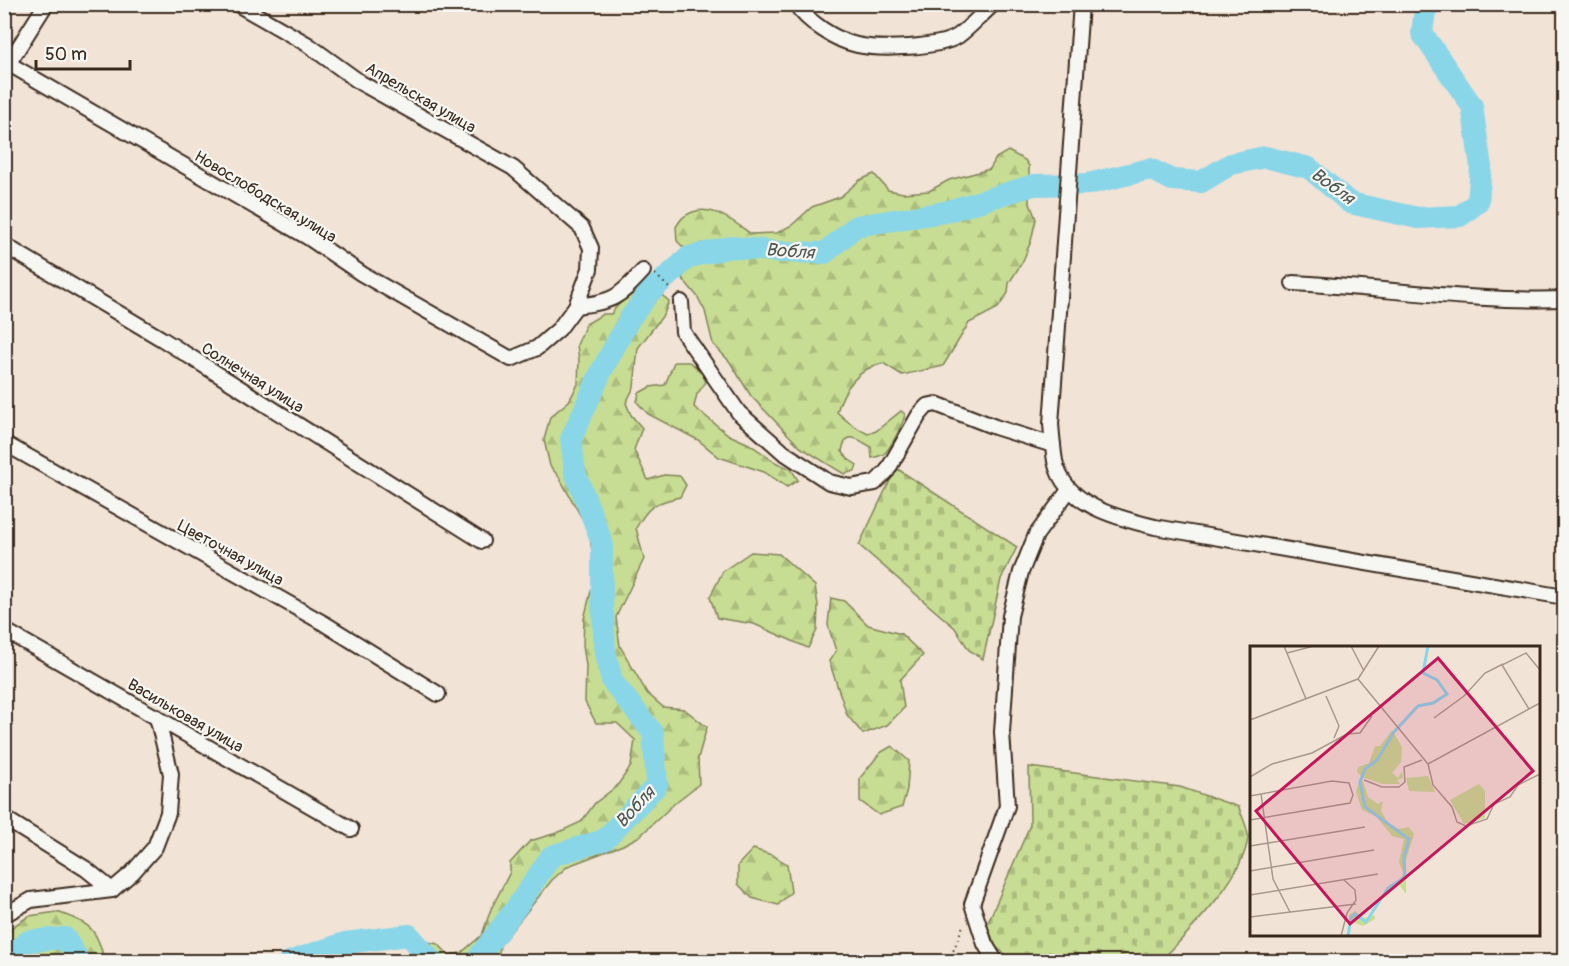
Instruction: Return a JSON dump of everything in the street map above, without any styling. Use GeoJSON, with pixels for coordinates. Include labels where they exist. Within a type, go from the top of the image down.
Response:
{"type":"FeatureCollection","features":[{"type":"Feature","properties":{"kind":"street"},"geometry":{"type":"LineString","coordinates":[[6,64],[46,4]]}},
{"type":"Feature","properties":{"kind":"street","name":"Апрельская улица"},"geometry":{"type":"LineString","coordinates":[[237,4],[307,44],[361,83],[513,168],[582,228],[591,248],[590,269],[576,306]]}},
{"type":"Feature","properties":{"kind":"street"},"geometry":{"type":"LineString","coordinates":[[796,4],[800,11],[824,31],[857,45],[895,48],[921,46],[957,37],[990,8]]}},
{"type":"Feature","properties":{"kind":"street"},"geometry":{"type":"LineString","coordinates":[[1081,4],[1051,424],[1055,463],[1069,490],[1093,507],[1123,519],[1155,526],[1564,597]]}},
{"type":"Feature","properties":{"kind":"street","name":"Новослободская улица"},"geometry":{"type":"LineString","coordinates":[[6,64],[309,238],[362,274],[511,359],[537,348],[559,329],[576,306]]}},
{"type":"Feature","properties":{"kind":"street","name":"Солнечная улица"},"geometry":{"type":"LineString","coordinates":[[4,245],[162,339],[482,541]]}},
{"type":"Feature","properties":{"kind":"street"},"geometry":{"type":"LineString","coordinates":[[576,306],[601,304],[617,298],[643,271]]}},
{"type":"Feature","properties":{"kind":"street"},"geometry":{"type":"LineString","coordinates":[[1293,283],[1374,288],[1462,298],[1564,299]]}},
{"type":"Feature","properties":{"kind":"street"},"geometry":{"type":"LineString","coordinates":[[676,297],[683,332],[739,413],[783,452],[829,482],[851,487],[875,483],[887,471],[919,415],[927,406],[936,404],[995,427],[1053,445]]}},
{"type":"Feature","properties":{"kind":"street","name":"Цветочная улица"},"geometry":{"type":"LineString","coordinates":[[4,443],[325,624],[438,694]]}},
{"type":"Feature","properties":{"kind":"street"},"geometry":{"type":"LineString","coordinates":[[996,962],[985,944],[972,904],[1007,806],[1002,732],[1010,616],[1021,572],[1036,536],[1069,490]]}},
{"type":"Feature","properties":{"kind":"street","name":"Васильковая улица"},"geometry":{"type":"LineString","coordinates":[[4,630],[351,828]]}},
{"type":"Feature","properties":{"kind":"street"},"geometry":{"type":"LineString","coordinates":[[4,915],[31,900],[112,890],[132,873],[154,847],[168,813],[171,774],[156,717]]}},
{"type":"Feature","properties":{"kind":"street"},"geometry":{"type":"LineString","coordinates":[[4,818],[86,869],[112,890]]}},
{"type":"Feature","properties":{"kind":"path"},"geometry":{"type":"LineString","coordinates":[[657,278],[676,297]]}},
{"type":"Feature","properties":{"kind":"path"},"geometry":{"type":"LineString","coordinates":[[949,962],[972,904]]}},
{"type":"Feature","properties":{"kind":"green space"},"geometry":{"type":"Polygon","coordinates":[[[1008,151],[1025,160],[1029,166],[1029,201],[1036,219],[1031,241],[1023,261],[1009,283],[1008,293],[998,308],[969,323],[943,366],[902,375],[883,363],[867,370],[853,381],[843,395],[837,412],[855,427],[868,434],[876,431],[901,411],[905,414],[894,440],[881,456],[872,458],[871,447],[862,441],[853,438],[846,440],[842,451],[857,465],[855,471],[844,474],[800,447],[751,396],[730,362],[713,344],[705,311],[697,296],[682,278],[688,266],[687,251],[677,241],[676,227],[685,216],[702,210],[720,214],[751,234],[777,233],[792,225],[812,207],[840,197],[860,180],[874,174],[888,190],[903,193],[929,191],[949,180],[990,169],[996,158],[1008,151]]]}},
{"type":"Feature","properties":{"kind":"green space"},"geometry":{"type":"Polygon","coordinates":[[[644,285],[649,285],[669,301],[664,314],[638,348],[634,387],[626,403],[631,415],[642,428],[634,450],[648,480],[664,475],[680,476],[686,485],[680,497],[653,506],[636,528],[644,559],[616,617],[620,646],[647,693],[663,707],[684,709],[707,727],[698,758],[699,784],[640,836],[568,866],[552,880],[500,945],[498,961],[412,961],[428,942],[438,944],[449,955],[461,953],[482,935],[491,909],[510,872],[510,863],[530,841],[557,833],[581,822],[595,803],[617,786],[631,766],[635,740],[617,723],[596,723],[585,702],[584,619],[593,583],[593,558],[589,531],[559,477],[550,466],[544,440],[550,417],[569,401],[578,384],[577,345],[586,324],[603,314],[611,314],[618,305],[644,285]]]}},
{"type":"Feature","properties":{"kind":"green space"},"geometry":{"type":"Polygon","coordinates":[[[674,362],[689,362],[701,371],[706,382],[697,394],[694,407],[729,435],[791,469],[798,480],[787,487],[764,472],[719,457],[698,440],[648,414],[637,402],[639,393],[650,387],[665,385],[674,362]]]}},
{"type":"Feature","properties":{"kind":"green space"},"geometry":{"type":"Polygon","coordinates":[[[896,468],[1017,547],[1001,579],[983,659],[969,650],[955,628],[859,545],[896,468]]]}},
{"type":"Feature","properties":{"kind":"green space"},"geometry":{"type":"Polygon","coordinates":[[[751,552],[779,554],[815,586],[818,605],[817,630],[808,648],[754,624],[717,618],[710,597],[723,571],[751,552]]]}},
{"type":"Feature","properties":{"kind":"green space"},"geometry":{"type":"Polygon","coordinates":[[[831,598],[844,601],[868,625],[901,634],[923,655],[900,680],[904,708],[887,725],[863,734],[847,715],[829,661],[836,651],[828,625],[831,598]]]}},
{"type":"Feature","properties":{"kind":"green space"},"geometry":{"type":"Polygon","coordinates":[[[892,746],[909,761],[907,789],[902,807],[879,815],[860,801],[860,778],[880,753],[892,746]]]}},
{"type":"Feature","properties":{"kind":"green space"},"geometry":{"type":"Polygon","coordinates":[[[1029,767],[1180,787],[1239,807],[1248,838],[1244,854],[1236,870],[1226,887],[1200,920],[1161,961],[1014,961],[996,947],[987,925],[1030,825],[1029,767]]]}},
{"type":"Feature","properties":{"kind":"green space"},"geometry":{"type":"Polygon","coordinates":[[[753,849],[772,855],[787,864],[791,892],[778,905],[752,898],[738,884],[738,865],[753,849]]]}},
{"type":"Feature","properties":{"kind":"green space"},"geometry":{"type":"Polygon","coordinates":[[[57,912],[77,919],[90,928],[102,950],[104,961],[15,961],[6,948],[12,927],[29,916],[57,912]]]}},
{"type":"Feature","properties":{"kind":"waterway","name":"Вобля"},"geometry":{"type":"LineString","coordinates":[[475,962],[521,901],[551,856],[604,840],[657,785],[653,733],[612,681],[605,651],[602,542],[575,472],[571,439],[601,372],[630,318],[650,292],[689,257],[731,247],[779,252],[825,253],[856,226],[945,212],[1034,185],[1088,184],[1150,169],[1172,180],[1201,182],[1231,164],[1265,157],[1309,168],[1350,203],[1418,218],[1460,216],[1478,202],[1481,167],[1472,106],[1422,33],[1425,10],[1431,4]]}},
{"type":"Feature","properties":{"kind":"waterway","name":"Вобля"},"geometry":{"type":"LineString","coordinates":[[289,962],[345,943],[409,935],[433,962]]}},
{"type":"Feature","properties":{"kind":"waterway","name":"Вобля"},"geometry":{"type":"LineString","coordinates":[[4,961],[28,941],[65,938],[80,962]]}}]}
